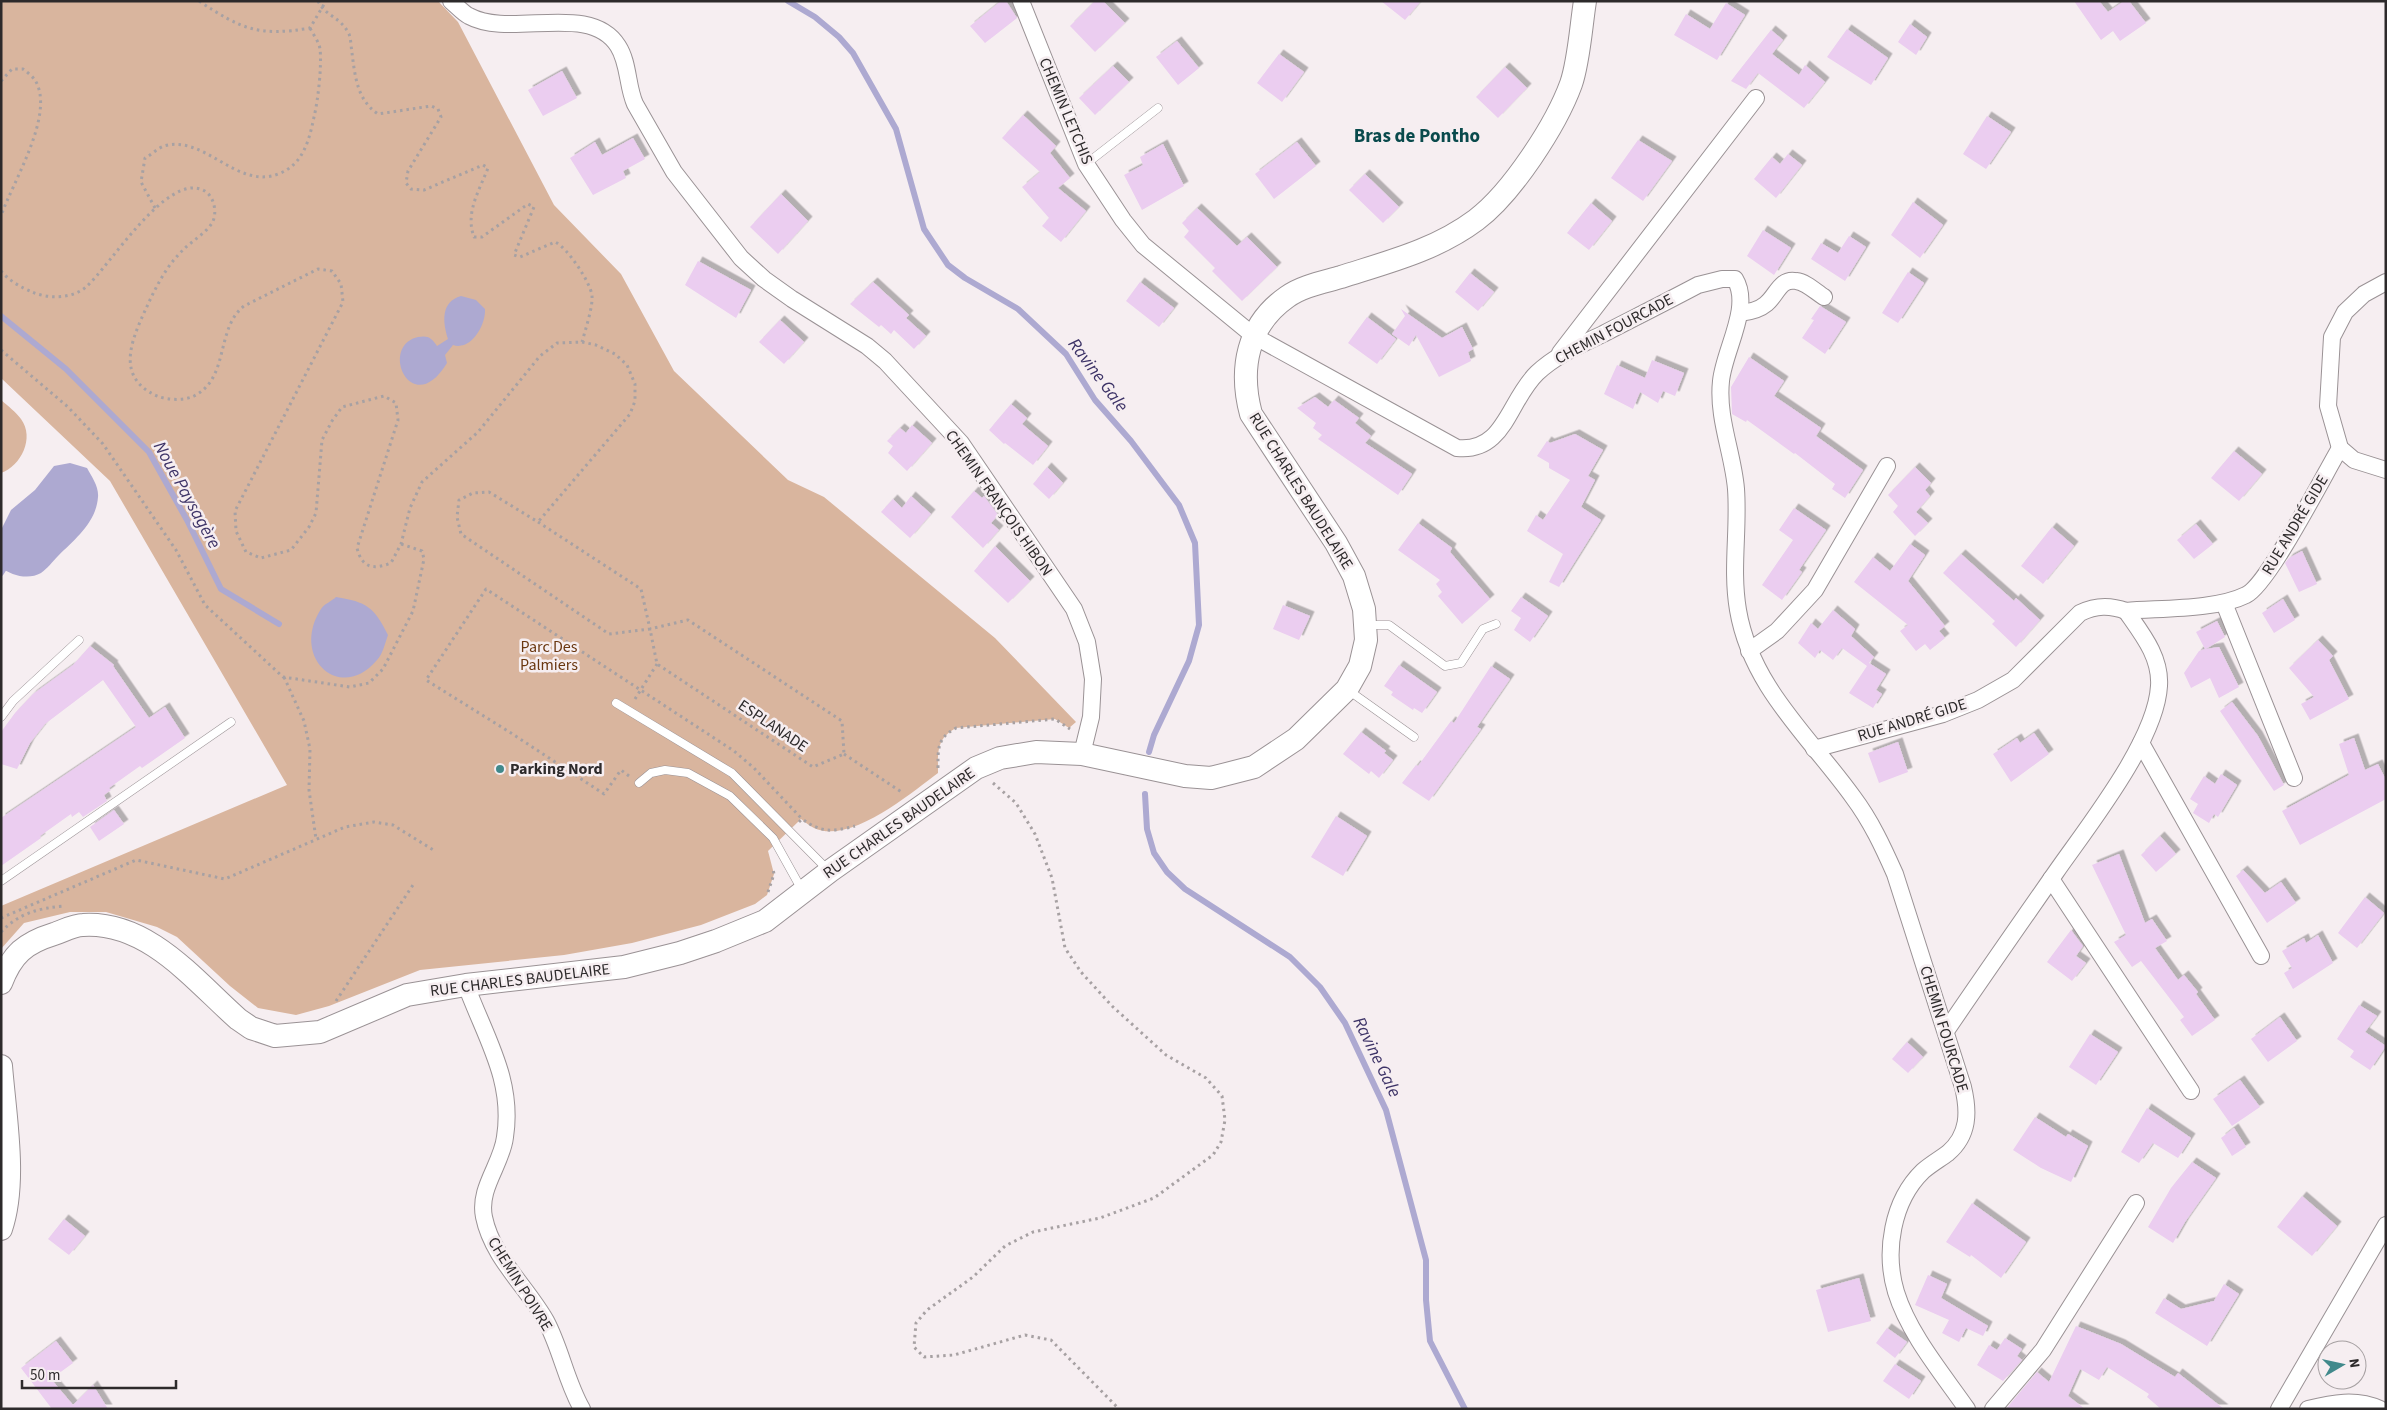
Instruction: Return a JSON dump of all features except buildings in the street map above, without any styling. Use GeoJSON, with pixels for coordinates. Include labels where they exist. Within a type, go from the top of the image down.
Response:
{"type":"FeatureCollection","features":[{"type":"Feature","properties":{"kind":"main road","name":"RUE CHARLES BAUDELAIRE"},"geometry":{"type":"LineString","coordinates":[[1,983],[7,968],[18,953],[32,941],[81,925],[103,925],[124,929],[142,937],[162,950],[238,1020],[251,1028],[275,1036],[320,1032],[408,995],[466,985],[624,967],[680,953],[765,921],[802,892],[976,768],[1000,758],[1036,752],[1084,749],[1185,776],[1211,778],[1254,767],[1296,739],[1347,689],[1360,666],[1366,640],[1366,625],[1364,609],[1354,576],[1336,543],[1251,414],[1245,392],[1245,366],[1254,336],[1267,313],[1289,295],[1440,243],[1478,219],[1519,176],[1549,129],[1571,83],[1585,1]]}},
{"type":"Feature","properties":{"kind":"main road"},"geometry":{"type":"LineString","coordinates":[[1,1066],[8,1190],[1,1230]]}},
{"type":"Feature","properties":{"kind":"street","name":"CHEMIN FRANÇOIS HIBON"},"geometry":{"type":"LineString","coordinates":[[451,1],[468,16],[490,23],[514,26],[578,23],[606,33],[617,44],[624,58],[630,93],[674,172],[741,258],[764,279],[792,299],[867,346],[879,356],[961,443],[1074,609],[1087,642],[1093,679],[1091,717],[1084,749]]}},
{"type":"Feature","properties":{"kind":"street","name":"CHEMIN LETCHIS"},"geometry":{"type":"LineString","coordinates":[[1021,1],[1086,164],[1123,220],[1143,245],[1254,336]]}},
{"type":"Feature","properties":{"kind":"street"},"geometry":{"type":"LineString","coordinates":[[1557,357],[1756,98]]}},
{"type":"Feature","properties":{"kind":"street","name":"CHEMIN FOURCADE"},"geometry":{"type":"LineString","coordinates":[[1254,336],[1457,448],[1469,449],[1480,447],[1496,436],[1514,404],[1536,374],[1557,357],[1709,281],[1722,278],[1735,279],[1740,292],[1740,313],[1724,362],[1720,402],[1736,491],[1735,592],[1742,632],[1749,651],[1781,707],[1852,796],[1883,845],[1895,874],[1965,1094],[1967,1123],[1962,1134],[1949,1152],[1924,1171],[1912,1184],[1900,1208],[1893,1229],[1890,1250],[1892,1274],[1901,1306],[1924,1346],[1967,1409]]}},
{"type":"Feature","properties":{"kind":"street"},"geometry":{"type":"LineString","coordinates":[[1740,313],[1754,311],[1767,304],[1781,285],[1789,281],[1798,281],[1824,297]]}},
{"type":"Feature","properties":{"kind":"street"},"geometry":{"type":"LineString","coordinates":[[2386,282],[2364,294],[2345,312],[2332,337],[2328,406],[2340,448],[2354,460],[2386,470]]}},
{"type":"Feature","properties":{"kind":"street","name":"RUE ANDRÉ GIDE"},"geometry":{"type":"LineString","coordinates":[[1814,749],[1943,714],[1978,700],[2014,680],[2080,613],[2091,608],[2115,607],[2126,611],[2224,603],[2248,595],[2267,575],[2340,448]]}},
{"type":"Feature","properties":{"kind":"street"},"geometry":{"type":"LineString","coordinates":[[1749,651],[1777,631],[1815,590],[1887,466]]}},
{"type":"Feature","properties":{"kind":"street"},"geometry":{"type":"LineString","coordinates":[[2224,603],[2294,778]]}},
{"type":"Feature","properties":{"kind":"street"},"geometry":{"type":"LineString","coordinates":[[1946,1031],[2114,788],[2141,743],[2157,701],[2158,670],[2152,650],[2126,611]]}},
{"type":"Feature","properties":{"kind":"street"},"geometry":{"type":"LineString","coordinates":[[2141,743],[2261,956]]}},
{"type":"Feature","properties":{"kind":"street"},"geometry":{"type":"LineString","coordinates":[[2051,879],[2191,1091]]}},
{"type":"Feature","properties":{"kind":"street","name":"CHEMIN POIVRE"},"geometry":{"type":"LineString","coordinates":[[466,985],[479,1020],[497,1057],[506,1098],[505,1140],[485,1196],[484,1215],[488,1233],[497,1251],[533,1299],[547,1323],[568,1382],[582,1409]]}},
{"type":"Feature","properties":{"kind":"street"},"geometry":{"type":"LineString","coordinates":[[1993,1409],[2043,1350],[2136,1203]]}},
{"type":"Feature","properties":{"kind":"street"},"geometry":{"type":"LineString","coordinates":[[2279,1409],[2386,1225]]}},
{"type":"Feature","properties":{"kind":"street"},"geometry":{"type":"LineString","coordinates":[[2308,1409],[2335,1402],[2360,1402],[2380,1409]]}},
{"type":"Feature","properties":{"kind":"lane"},"geometry":{"type":"LineString","coordinates":[[1086,164],[1158,108]]}},
{"type":"Feature","properties":{"kind":"lane"},"geometry":{"type":"LineString","coordinates":[[1366,625],[1389,625],[1445,666],[1461,663],[1483,630],[1496,624]]}},
{"type":"Feature","properties":{"kind":"lane"},"geometry":{"type":"LineString","coordinates":[[1,717],[13,701],[79,640]]}},
{"type":"Feature","properties":{"kind":"lane"},"geometry":{"type":"LineString","coordinates":[[1347,689],[1414,737]]}},
{"type":"Feature","properties":{"kind":"lane"},"geometry":{"type":"LineString","coordinates":[[616,703],[732,773],[830,872]]}},
{"type":"Feature","properties":{"kind":"lane"},"geometry":{"type":"LineString","coordinates":[[1,881],[231,722]]}},
{"type":"Feature","properties":{"kind":"lane"},"geometry":{"type":"LineString","coordinates":[[639,782],[651,773],[665,770],[688,773],[730,796],[777,842],[802,892]]}},
{"type":"Feature","properties":{"kind":"path"},"geometry":{"type":"LineString","coordinates":[[199,1],[229,21],[259,31],[285,33],[310,28],[326,1]]}},
{"type":"Feature","properties":{"kind":"path"},"geometry":{"type":"LineString","coordinates":[[318,1],[322,9],[341,21],[350,36],[356,84],[369,108],[378,114],[431,106],[438,109],[442,117],[408,171],[406,183],[411,189],[424,190],[483,165],[488,168],[470,213],[470,226],[474,237],[482,237],[528,204],[534,208],[514,255],[520,257],[554,242],[560,244],[578,265],[592,296],[582,342]]}},
{"type":"Feature","properties":{"kind":"path"},"geometry":{"type":"LineString","coordinates":[[155,208],[141,182],[145,158],[164,146],[184,146],[211,156],[241,173],[267,178],[291,169],[308,145],[317,105],[320,48],[310,28]]}},
{"type":"Feature","properties":{"kind":"path"},"geometry":{"type":"LineString","coordinates":[[1,81],[12,69],[23,69],[35,80],[40,97],[38,121],[28,156],[1,216]]}},
{"type":"Feature","properties":{"kind":"path"},"geometry":{"type":"LineString","coordinates":[[1,271],[26,290],[42,297],[66,296],[85,288],[155,208],[173,194],[190,187],[204,190],[212,200],[215,211],[212,223],[182,250],[159,281],[134,334],[129,354],[133,376],[144,390],[163,398],[178,399],[194,396],[216,375],[228,327],[236,312],[244,306],[318,269],[332,271],[341,284],[343,302],[234,511],[236,531],[246,552],[261,558],[291,550],[309,527],[316,513],[322,440],[342,407],[384,396],[396,402],[398,420],[357,548],[360,559],[368,566],[380,568],[391,563],[401,544],[410,508],[422,482],[478,432],[540,356],[557,343],[582,342],[596,345],[615,354],[627,365],[635,384],[635,402],[630,414],[538,522]]}},
{"type":"Feature","properties":{"kind":"path"},"geometry":{"type":"LineString","coordinates":[[1,350],[68,407],[103,444],[176,550],[205,605],[283,677],[304,721],[310,750],[309,790],[316,839]]}},
{"type":"Feature","properties":{"kind":"path"},"geometry":{"type":"LineString","coordinates":[[628,710],[657,664],[650,629],[640,589],[489,492],[473,493],[459,500],[457,516],[461,534],[609,634],[650,629],[688,620],[842,721],[844,754],[908,796]]}},
{"type":"Feature","properties":{"kind":"path"},"geometry":{"type":"LineString","coordinates":[[283,677],[350,687],[369,683],[383,669],[413,611],[424,559],[422,551],[401,544]]}},
{"type":"Feature","properties":{"kind":"path"},"geometry":{"type":"LineString","coordinates":[[639,782],[621,770],[604,794],[426,680],[486,589],[734,751],[754,768],[802,819],[815,829],[837,831],[858,825]]}},
{"type":"Feature","properties":{"kind":"path","name":"ESPLANADE"},"geometry":{"type":"LineString","coordinates":[[657,664],[813,767],[844,754]]}},
{"type":"Feature","properties":{"kind":"path"},"geometry":{"type":"LineString","coordinates":[[938,773],[938,749],[944,734],[956,728],[1055,719],[1069,728],[1084,749]]}},
{"type":"Feature","properties":{"kind":"path"},"geometry":{"type":"LineString","coordinates":[[976,768],[1016,803],[1035,834],[1052,878],[1066,948],[1081,972],[1112,1006],[1166,1055],[1206,1078],[1222,1096],[1224,1120],[1221,1142],[1214,1155],[1154,1198],[1100,1218],[1034,1232],[1005,1246],[972,1277],[927,1310],[916,1323],[914,1347],[924,1357],[954,1355],[1024,1335],[1051,1340],[1119,1409]]}},
{"type":"Feature","properties":{"kind":"path"},"geometry":{"type":"LineString","coordinates":[[789,830],[802,819]]}},
{"type":"Feature","properties":{"kind":"path"},"geometry":{"type":"LineString","coordinates":[[1,918],[136,860],[225,880],[346,827],[374,822],[393,825],[435,851]]}},
{"type":"Feature","properties":{"kind":"path"},"geometry":{"type":"LineString","coordinates":[[767,895],[774,874],[768,851],[777,842]]}},
{"type":"Feature","properties":{"kind":"path"},"geometry":{"type":"LineString","coordinates":[[340,1004],[332,1008],[413,885]]}},
{"type":"Feature","properties":{"kind":"path"},"geometry":{"type":"LineString","coordinates":[[1,932],[14,919],[45,907],[71,905]]}},
{"type":"Feature","properties":{"kind":"green space","name":"Parc Des Palmiers"},"geometry":{"type":"Polygon","coordinates":[[[1,1],[438,1],[458,22],[554,205],[621,274],[674,371],[788,480],[824,497],[995,638],[1076,722],[1069,728],[1055,719],[956,728],[949,732],[939,747],[938,773],[896,804],[862,823],[845,829],[829,831],[814,828],[801,819],[768,851],[774,874],[767,895],[755,904],[701,925],[632,943],[564,955],[420,970],[329,1006],[296,1015],[258,1008],[230,986],[177,937],[157,927],[106,912],[70,912],[24,923],[1,949],[1,906],[287,785],[110,481],[1,378],[1,1]]]}},
{"type":"Feature","properties":{"kind":"green space"},"geometry":{"type":"Polygon","coordinates":[[[1,400],[21,419],[27,434],[24,451],[20,458],[15,464],[1,473],[1,400]]]}},
{"type":"Feature","properties":{"kind":"shaded area"},"geometry":{"type":"Polygon","coordinates":[[[461,296],[476,300],[485,309],[480,329],[466,344],[460,346],[453,345],[445,355],[447,363],[434,379],[422,385],[412,383],[404,375],[400,364],[401,353],[406,343],[424,336],[431,339],[437,346],[448,339],[444,320],[446,308],[454,299],[461,296]]]}},
{"type":"Feature","properties":{"kind":"shaded area"},"geometry":{"type":"Polygon","coordinates":[[[70,463],[87,468],[96,486],[98,497],[89,523],[78,537],[41,573],[26,577],[15,575],[5,570],[1,567],[1,530],[11,510],[35,490],[54,466],[70,463]]]}},
{"type":"Feature","properties":{"kind":"shaded area"},"geometry":{"type":"Polygon","coordinates":[[[336,597],[355,601],[368,607],[374,612],[388,635],[379,658],[363,672],[348,677],[335,676],[324,669],[315,658],[311,643],[313,627],[321,609],[336,597]]]}},
{"type":"Feature","properties":{"kind":"waterway","name":"Ravine Gale"},"geometry":{"type":"LineString","coordinates":[[788,1],[815,17],[839,37],[853,53],[896,129],[924,229],[948,265],[965,278],[1018,309],[1066,354],[1095,400],[1131,441],[1179,505],[1195,543],[1199,625],[1189,661],[1154,735],[1149,752]]}},
{"type":"Feature","properties":{"kind":"waterway","name":"Noue Paysagère"},"geometry":{"type":"LineString","coordinates":[[1,316],[66,369],[149,452],[187,520],[221,589],[279,624]]}},
{"type":"Feature","properties":{"kind":"waterway"},"geometry":{"type":"LineString","coordinates":[[1,573],[6,565]]}},
{"type":"Feature","properties":{"kind":"waterway","name":"Ravine Gale"},"geometry":{"type":"LineString","coordinates":[[1145,794],[1147,829],[1154,853],[1167,872],[1185,889],[1290,957],[1320,987],[1345,1023],[1386,1110],[1426,1260],[1426,1300],[1430,1341],[1465,1409]]}},
{"type":"Feature","properties":{"kind":"place","name":"Parking Nord"},"geometry":{"type":"Point","coordinates":[500,769]}},
{"type":"Feature","properties":{"kind":"district","name":"Bras de Pontho"},"geometry":{"type":"Point","coordinates":[1417,136]}}]}
